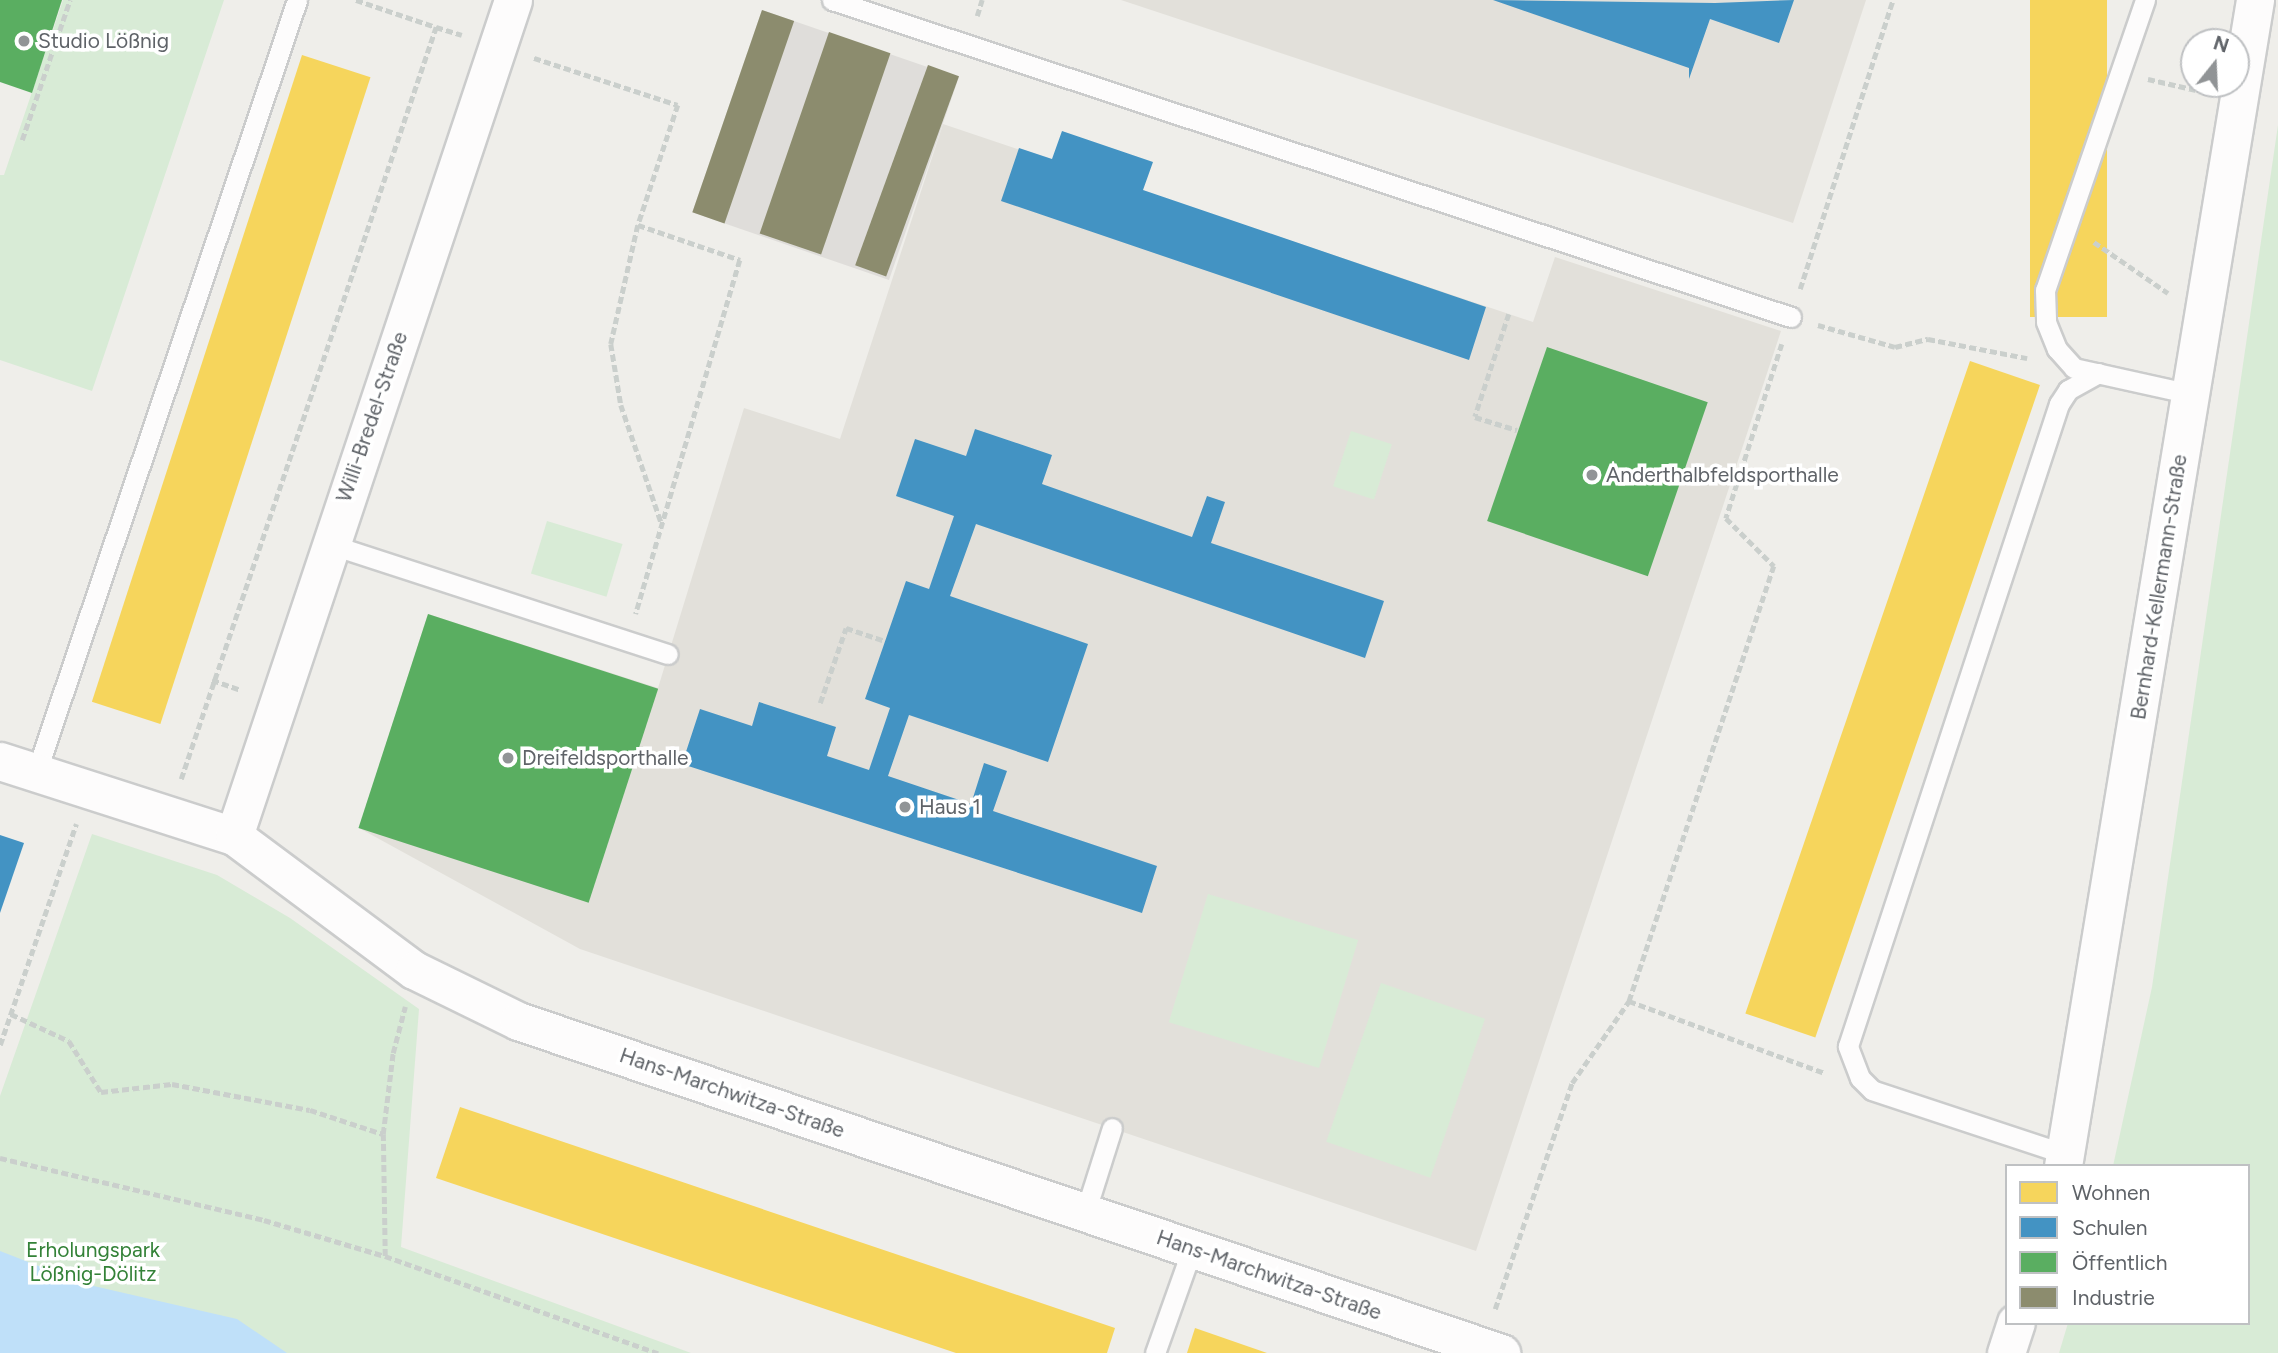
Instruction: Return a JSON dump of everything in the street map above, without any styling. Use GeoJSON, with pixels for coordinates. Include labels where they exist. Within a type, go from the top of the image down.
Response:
{"type":"FeatureCollection","features":[{"type":"Feature","properties":{"kind":"street","name":"Willi-Bredel-Straße"},"geometry":{"type":"LineString","coordinates":[[234,836],[329,544],[513,0]]}},
{"type":"Feature","properties":{"kind":"street","name":"Bernhard-Kellermann-Straße"},"geometry":{"type":"LineString","coordinates":[[2064,1160],[2239,100],[2262,7]]}},
{"type":"Feature","properties":{"kind":"street","name":"Hans-Marchwitza-Straße"},"geometry":{"type":"LineString","coordinates":[[0,761],[234,836],[414,970],[518,1021],[1492,1350]]}},
{"type":"Feature","properties":{"kind":"street"},"geometry":{"type":"LineString","coordinates":[[2006,1353],[2014,1325]]}},
{"type":"Feature","properties":{"kind":"lane"},"geometry":{"type":"LineString","coordinates":[[36,773],[297,0]]}},
{"type":"Feature","properties":{"kind":"lane"},"geometry":{"type":"LineString","coordinates":[[832,0],[1791,317]]}},
{"type":"Feature","properties":{"kind":"lane"},"geometry":{"type":"LineString","coordinates":[[2145,0],[2045,290],[2046,322],[2057,349],[2074,368],[2191,394]]}},
{"type":"Feature","properties":{"kind":"lane"},"geometry":{"type":"LineString","coordinates":[[2064,1160],[1872,1090],[1860,1078],[1848,1046],[2059,404],[2068,390],[2099,373]]}},
{"type":"Feature","properties":{"kind":"lane"},"geometry":{"type":"LineString","coordinates":[[329,544],[668,654]]}},
{"type":"Feature","properties":{"kind":"lane"},"geometry":{"type":"LineString","coordinates":[[1085,1213],[1112,1128]]}},
{"type":"Feature","properties":{"kind":"lane"},"geometry":{"type":"LineString","coordinates":[[1155,1353],[1192,1249]]}},
{"type":"Feature","properties":{"kind":"path"},"geometry":{"type":"LineString","coordinates":[[22,139],[70,0]]}},
{"type":"Feature","properties":{"kind":"path"},"geometry":{"type":"LineString","coordinates":[[356,0],[678,105],[638,225],[611,344],[621,405],[662,524]]}},
{"type":"Feature","properties":{"kind":"path"},"geometry":{"type":"LineString","coordinates":[[1492,1350],[1572,1083],[1629,1001],[1774,566],[1726,518],[1893,0]]}},
{"type":"Feature","properties":{"kind":"path"},"geometry":{"type":"LineString","coordinates":[[169,815],[436,27]]}},
{"type":"Feature","properties":{"kind":"path"},"geometry":{"type":"LineString","coordinates":[[2120,73],[2239,100]]}},
{"type":"Feature","properties":{"kind":"path"},"geometry":{"type":"LineString","coordinates":[[2067,224],[2203,317]]}},
{"type":"Feature","properties":{"kind":"path"},"geometry":{"type":"LineString","coordinates":[[628,642],[740,260],[638,225]]}},
{"type":"Feature","properties":{"kind":"path"},"geometry":{"type":"LineString","coordinates":[[1509,314],[1475,417],[1517,430]]}},
{"type":"Feature","properties":{"kind":"path"},"geometry":{"type":"LineString","coordinates":[[1791,317],[1895,347],[1928,339],[2074,368]]}},
{"type":"Feature","properties":{"kind":"path"},"geometry":{"type":"LineString","coordinates":[[820,703],[846,628],[886,641]]}},
{"type":"Feature","properties":{"kind":"path"},"geometry":{"type":"LineString","coordinates":[[0,1045],[88,789]]}},
{"type":"Feature","properties":{"kind":"path"},"geometry":{"type":"LineString","coordinates":[[385,1256],[383,1134],[393,1053],[414,970]]}},
{"type":"Feature","properties":{"kind":"path"},"geometry":{"type":"LineString","coordinates":[[1629,1001],[1872,1090]]}},
{"type":"Feature","properties":{"kind":"path"},"geometry":{"type":"LineString","coordinates":[[10,1014],[69,1041],[102,1092],[172,1084],[310,1110],[383,1134]]}},
{"type":"Feature","properties":{"kind":"path"},"geometry":{"type":"LineString","coordinates":[[0,1158],[264,1220],[385,1256],[659,1353]]}},
{"type":"Feature","properties":{"kind":"shaded area"},"geometry":{"type":"Polygon","coordinates":[[[1121,0],[1866,0],[1793,223],[1121,0]]]}},
{"type":"Feature","properties":{"kind":"shaded area"},"geometry":{"type":"Polygon","coordinates":[[[762,10],[959,78],[889,280],[692,212],[762,10]]]}},
{"type":"Feature","properties":{"kind":"shaded area"},"geometry":{"type":"Polygon","coordinates":[[[943,124],[1533,322],[1555,257],[1781,331],[1476,1251],[580,949],[359,828],[428,614],[658,688],[744,408],[840,439],[943,124]]]}},
{"type":"Feature","properties":{"kind":"green space"},"geometry":{"type":"Polygon","coordinates":[[[63,0],[224,0],[92,391],[0,360],[0,175],[4,175],[63,0]]]}},
{"type":"Feature","properties":{"kind":"green space"},"geometry":{"type":"Polygon","coordinates":[[[2278,125],[2278,1353],[2059,1353],[2067,1325],[2250,1325],[2250,1164],[2113,1164],[2152,987],[2278,125]]]}},
{"type":"Feature","properties":{"kind":"green space"},"geometry":{"type":"Polygon","coordinates":[[[1351,431],[1392,444],[1374,499],[1333,486],[1351,431]]]}},
{"type":"Feature","properties":{"kind":"green space"},"geometry":{"type":"Polygon","coordinates":[[[547,521],[623,544],[606,597],[531,574],[547,521]]]}},
{"type":"Feature","properties":{"kind":"green space","name":"Erholungspark Lößnig-Dölitz"},"geometry":{"type":"Polygon","coordinates":[[[92,834],[217,875],[290,918],[419,1009],[401,1247],[691,1353],[0,1353],[0,1096],[92,834]]]}},
{"type":"Feature","properties":{"kind":"green space"},"geometry":{"type":"Polygon","coordinates":[[[1208,894],[1358,940],[1319,1068],[1169,1022],[1208,894]]]}},
{"type":"Feature","properties":{"kind":"green space"},"geometry":{"type":"Polygon","coordinates":[[[1381,983],[1485,1019],[1430,1178],[1326,1142],[1381,983]]]}},
{"type":"Feature","properties":{"kind":"water"},"geometry":{"type":"Polygon","coordinates":[[[0,1251],[85,1284],[237,1319],[287,1353],[0,1353],[0,1251]]]}},
{"type":"Feature","properties":{"kind":"building: Wohnen"},"geometry":{"type":"Polygon","coordinates":[[[2030,0],[2107,0],[2107,317],[2030,317],[2030,0]]]}},
{"type":"Feature","properties":{"kind":"building: Wohnen"},"geometry":{"type":"Polygon","coordinates":[[[302,55],[370,77],[160,724],[92,702],[302,55]]]}},
{"type":"Feature","properties":{"kind":"building: Wohnen"},"geometry":{"type":"Polygon","coordinates":[[[1970,361],[2040,385],[1815,1037],[1745,1013],[1970,361]]]}},
{"type":"Feature","properties":{"kind":"building: Wohnen"},"geometry":{"type":"Polygon","coordinates":[[[460,1107],[1115,1328],[1107,1353],[956,1353],[436,1178],[460,1107]]]}},
{"type":"Feature","properties":{"kind":"building: Wohnen"},"geometry":{"type":"Polygon","coordinates":[[[1195,1328],[1267,1353],[1187,1353],[1195,1328]]]}},
{"type":"Feature","properties":{"kind":"building: Schulen"},"geometry":{"type":"Polygon","coordinates":[[[1493,0],[1715,3],[1794,0],[1779,43],[1710,19],[1689,79],[1689,68],[1493,0]]]}},
{"type":"Feature","properties":{"kind":"building: Schulen"},"geometry":{"type":"Polygon","coordinates":[[[1062,131],[1153,162],[1143,190],[1486,307],[1469,360],[1001,201],[1019,148],[1052,159],[1062,131]]]}},
{"type":"Feature","properties":{"kind":"building: Schulen"},"geometry":{"type":"Polygon","coordinates":[[[975,429],[1052,455],[1042,484],[1192,537],[1207,496],[1225,502],[1211,543],[1384,601],[1365,658],[976,524],[950,596],[1088,644],[1048,762],[909,715],[888,776],[971,804],[984,763],[1007,771],[993,811],[1157,866],[1142,913],[682,764],[700,709],[752,726],[759,702],[836,727],[827,756],[869,770],[890,708],[865,699],[906,581],[929,589],[954,516],[896,496],[915,439],[966,456],[975,429]]]}},
{"type":"Feature","properties":{"kind":"building: Schulen"},"geometry":{"type":"Polygon","coordinates":[[[0,835],[24,843],[0,913],[0,835]]]}},
{"type":"Feature","properties":{"kind":"building: Öffentlich","name":"Studio Lößnig"},"geometry":{"type":"Polygon","coordinates":[[[0,0],[62,0],[32,93],[0,82],[0,0]]]}},
{"type":"Feature","properties":{"kind":"building: Öffentlich","name":"Anderthalbfeldsporthalle"},"geometry":{"type":"Polygon","coordinates":[[[1547,347],[1708,402],[1648,576],[1487,521],[1547,347]]]}},
{"type":"Feature","properties":{"kind":"building: Öffentlich","name":"Dreifeldsporthalle"},"geometry":{"type":"Polygon","coordinates":[[[428,614],[658,689],[589,903],[358,828],[428,614]]]}},
{"type":"Feature","properties":{"kind":"building: Industrie"},"geometry":{"type":"Polygon","coordinates":[[[762,10],[794,21],[724,223],[692,212],[762,10]]]}},
{"type":"Feature","properties":{"kind":"building: Industrie"},"geometry":{"type":"Polygon","coordinates":[[[829,32],[890,53],[821,255],[760,233],[829,32]]]}},
{"type":"Feature","properties":{"kind":"building: Industrie"},"geometry":{"type":"Polygon","coordinates":[[[928,65],[959,76],[886,276],[855,265],[928,65]]]}},
{"type":"Feature","properties":{"kind":"place","name":"Studio Lößnig"},"geometry":{"type":"Point","coordinates":[24,41]}},
{"type":"Feature","properties":{"kind":"place","name":"Anderthalbfeldsporthalle"},"geometry":{"type":"Point","coordinates":[1592,475]}},
{"type":"Feature","properties":{"kind":"place","name":"Dreifeldsporthalle"},"geometry":{"type":"Point","coordinates":[508,758]}},
{"type":"Feature","properties":{"kind":"place","name":"Haus 1"},"geometry":{"type":"Point","coordinates":[905,807]}}]}
